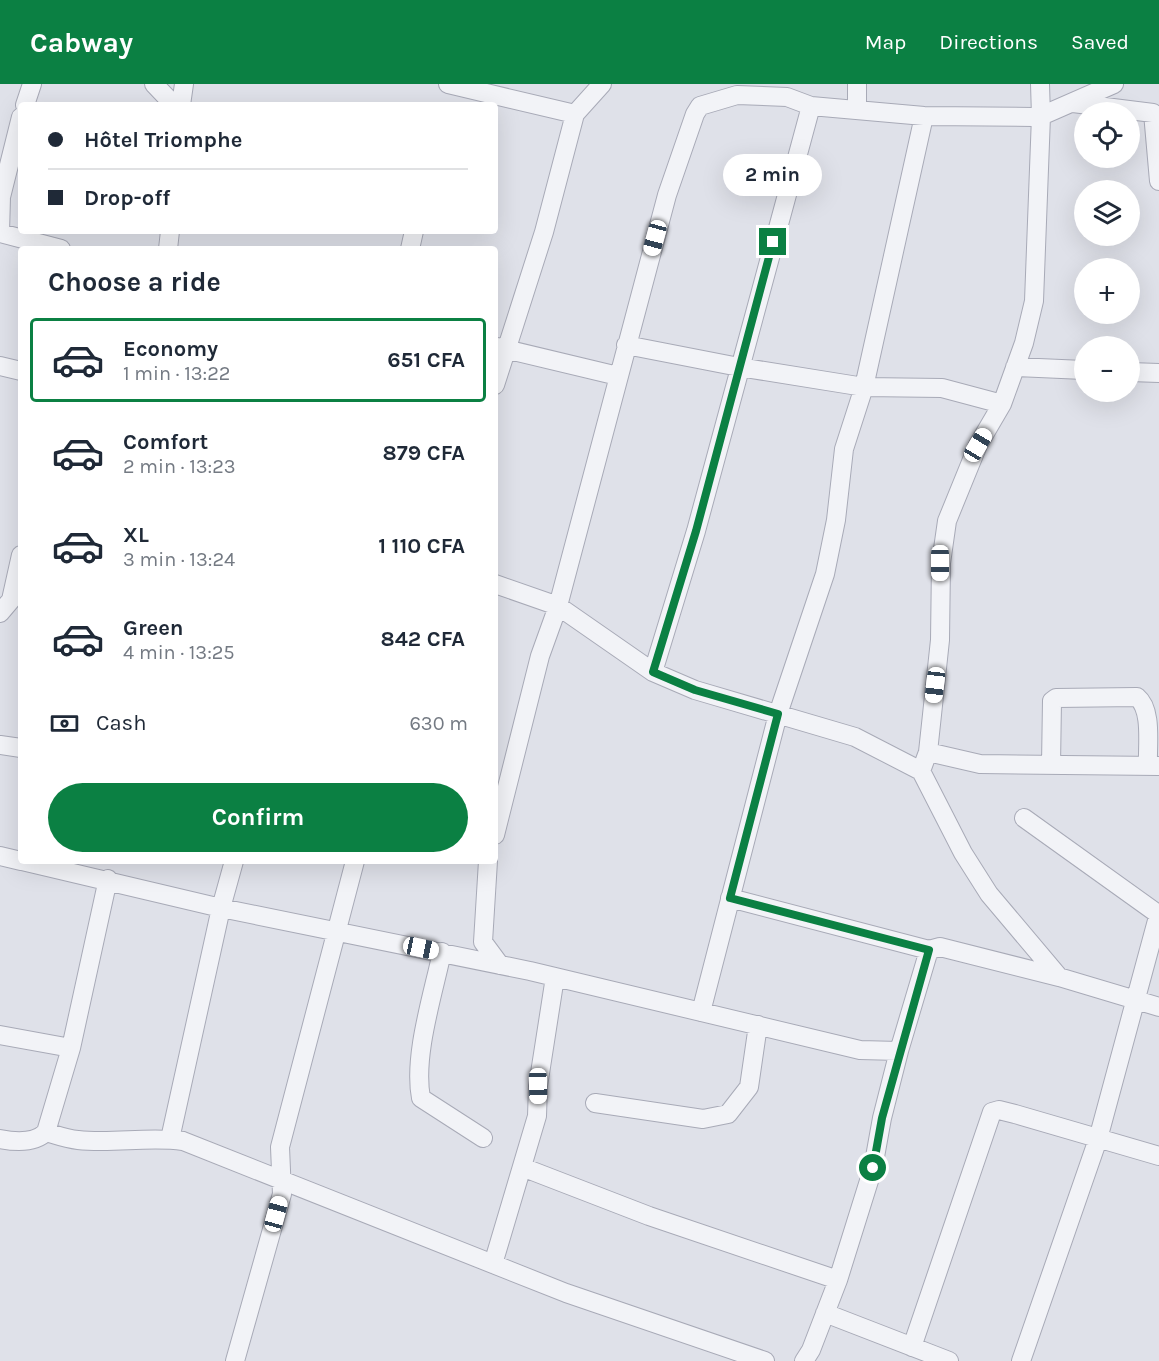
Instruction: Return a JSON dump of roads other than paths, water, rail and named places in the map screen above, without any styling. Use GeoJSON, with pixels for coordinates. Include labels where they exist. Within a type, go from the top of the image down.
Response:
{"type":"FeatureCollection","features":[{"type":"Feature","properties":{"kind":"street"},"geometry":{"type":"LineString","coordinates":[[26,102],[32,84]]}},
{"type":"Feature","properties":{"kind":"street"},"geometry":{"type":"LineString","coordinates":[[154,84],[171,102]]}},
{"type":"Feature","properties":{"kind":"street"},"geometry":{"type":"LineString","coordinates":[[181,102],[184,84]]}},
{"type":"Feature","properties":{"kind":"street"},"geometry":{"type":"LineString","coordinates":[[448,84],[575,114]]}},
{"type":"Feature","properties":{"kind":"street"},"geometry":{"type":"LineString","coordinates":[[498,366],[501,348],[544,232],[575,114],[602,84]]}},
{"type":"Feature","properties":{"kind":"street"},"geometry":{"type":"LineString","coordinates":[[857,84],[857,110]]}},
{"type":"Feature","properties":{"kind":"street"},"geometry":{"type":"LineString","coordinates":[[921,771],[928,752],[940,640],[940,563],[947,521],[978,445],[1002,404],[1024,343],[1034,300],[1041,116],[1040,84]]}},
{"type":"Feature","properties":{"kind":"street"},"geometry":{"type":"LineString","coordinates":[[498,823],[540,657],[558,606],[667,195],[695,114],[700,106],[743,90],[787,97],[811,106],[924,116],[1041,116],[1114,84]]}},
{"type":"Feature","properties":{"kind":"street"},"geometry":{"type":"LineString","coordinates":[[1072,102],[1153,113],[1159,181]]}},
{"type":"Feature","properties":{"kind":"street"},"geometry":{"type":"LineString","coordinates":[[653,672],[696,531],[811,106]]}},
{"type":"Feature","properties":{"kind":"street"},"geometry":{"type":"LineString","coordinates":[[701,1012],[778,714],[825,574],[836,520],[844,449],[864,387],[924,116]]}},
{"type":"Feature","properties":{"kind":"street"},"geometry":{"type":"LineString","coordinates":[[18,130],[2,197],[0,233],[50,246]]}},
{"type":"Feature","properties":{"kind":"street"},"geometry":{"type":"LineString","coordinates":[[626,345],[739,367],[864,387],[942,388],[1002,404]]}},
{"type":"Feature","properties":{"kind":"street"},"geometry":{"type":"LineString","coordinates":[[501,348],[618,376]]}},
{"type":"Feature","properties":{"kind":"street"},"geometry":{"type":"LineString","coordinates":[[0,366],[18,370]]}},
{"type":"Feature","properties":{"kind":"street"},"geometry":{"type":"LineString","coordinates":[[1015,367],[1074,370]]}},
{"type":"Feature","properties":{"kind":"street"},"geometry":{"type":"LineString","coordinates":[[1140,372],[1159,373]]}},
{"type":"Feature","properties":{"kind":"street"},"geometry":{"type":"LineString","coordinates":[[0,613],[11,600],[18,568]]}},
{"type":"Feature","properties":{"kind":"street"},"geometry":{"type":"LineString","coordinates":[[498,585],[558,606],[653,672],[695,690],[855,737],[921,771],[963,853],[989,894],[1059,977]]}},
{"type":"Feature","properties":{"kind":"street"},"geometry":{"type":"LineString","coordinates":[[928,752],[980,764],[1051,765],[1154,766],[1143,703],[1137,698],[1056,698],[1052,702],[1051,765]]}},
{"type":"Feature","properties":{"kind":"street"},"geometry":{"type":"LineString","coordinates":[[0,744],[18,747]]}},
{"type":"Feature","properties":{"kind":"street"},"geometry":{"type":"LineString","coordinates":[[1021,1361],[1098,1139],[1159,914],[1024,818]]}},
{"type":"Feature","properties":{"kind":"street"},"geometry":{"type":"LineString","coordinates":[[0,856],[18,860]]}},
{"type":"Feature","properties":{"kind":"street"},"geometry":{"type":"LineString","coordinates":[[36,864],[108,879],[221,908],[335,929],[500,964],[860,1050],[899,1051]]}},
{"type":"Feature","properties":{"kind":"street"},"geometry":{"type":"LineString","coordinates":[[171,1139],[221,908],[233,864]]}},
{"type":"Feature","properties":{"kind":"street"},"geometry":{"type":"LineString","coordinates":[[235,1361],[282,1194],[280,1148],[335,929],[354,864]]}},
{"type":"Feature","properties":{"kind":"street"},"geometry":{"type":"LineString","coordinates":[[488,864],[483,942],[500,964]]}},
{"type":"Feature","properties":{"kind":"street"},"geometry":{"type":"LineString","coordinates":[[0,1139],[11,1141],[39,1138],[46,1132],[71,1048],[108,879]]}},
{"type":"Feature","properties":{"kind":"street"},"geometry":{"type":"LineString","coordinates":[[730,898],[929,950],[940,947],[1059,977],[1159,1006]]}},
{"type":"Feature","properties":{"kind":"street"},"geometry":{"type":"LineString","coordinates":[[804,1361],[811,1350],[837,1280],[873,1168],[882,1118],[899,1051],[929,950]]}},
{"type":"Feature","properties":{"kind":"street"},"geometry":{"type":"LineString","coordinates":[[442,952],[418,1082],[422,1098],[483,1138]]}},
{"type":"Feature","properties":{"kind":"street"},"geometry":{"type":"LineString","coordinates":[[493,1264],[537,1116],[538,1086],[555,977]]}},
{"type":"Feature","properties":{"kind":"street"},"geometry":{"type":"LineString","coordinates":[[595,1103],[703,1119],[728,1114],[749,1087],[758,1025]]}},
{"type":"Feature","properties":{"kind":"street"},"geometry":{"type":"LineString","coordinates":[[0,1035],[71,1048]]}},
{"type":"Feature","properties":{"kind":"street"},"geometry":{"type":"LineString","coordinates":[[912,1347],[992,1112],[999,1110],[1015,1114],[1159,1156]]}},
{"type":"Feature","properties":{"kind":"street"},"geometry":{"type":"LineString","coordinates":[[46,1132],[77,1140],[171,1139],[183,1141],[566,1293],[756,1360]]}},
{"type":"Feature","properties":{"kind":"street"},"geometry":{"type":"LineString","coordinates":[[522,1167],[649,1216],[837,1280]]}},
{"type":"Feature","properties":{"kind":"street"},"geometry":{"type":"LineString","coordinates":[[825,1313],[949,1361]]}}]}
